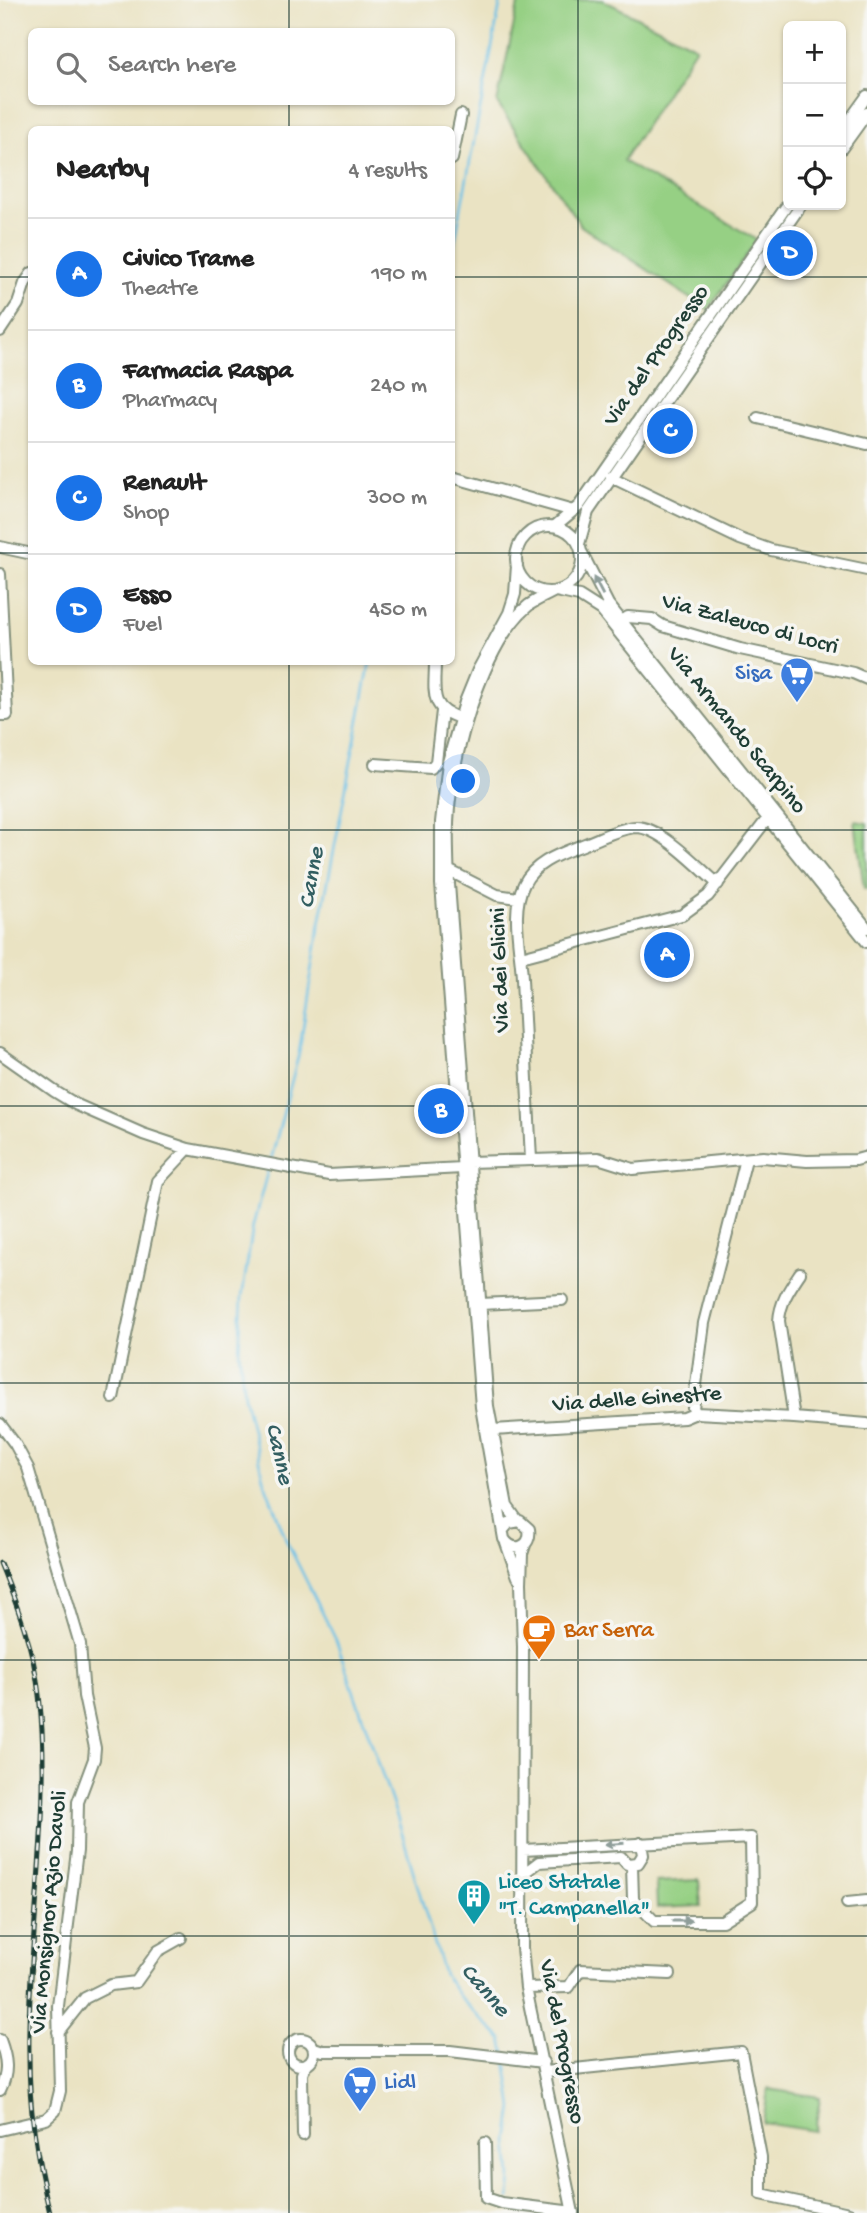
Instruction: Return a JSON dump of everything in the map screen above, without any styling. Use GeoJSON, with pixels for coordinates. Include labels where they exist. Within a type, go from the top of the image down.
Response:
{"type":"FeatureCollection","features":[{"type":"Feature","properties":{"kind":"street"},"geometry":{"type":"LineString","coordinates":[[846,125],[867,96]]}},
{"type":"Feature","properties":{"kind":"street"},"geometry":{"type":"LineString","coordinates":[[842,147],[867,113]]}},
{"type":"Feature","properties":{"kind":"street"},"geometry":{"type":"LineString","coordinates":[[455,144],[461,115]]}},
{"type":"Feature","properties":{"kind":"street","name":"Via del Progresso"},"geometry":{"type":"LineString","coordinates":[[555,526],[579,506],[784,210]]}},
{"type":"Feature","properties":{"kind":"street","name":"Via del Progresso"},"geometry":{"type":"LineString","coordinates":[[580,548],[588,512],[797,210]]}},
{"type":"Feature","properties":{"kind":"street"},"geometry":{"type":"LineString","coordinates":[[0,331],[18,304],[28,279]]}},
{"type":"Feature","properties":{"kind":"street"},"geometry":{"type":"LineString","coordinates":[[758,418],[867,444]]}},
{"type":"Feature","properties":{"kind":"street"},"geometry":{"type":"LineString","coordinates":[[611,477],[740,539],[771,550],[867,570]]}},
{"type":"Feature","properties":{"kind":"street"},"geometry":{"type":"LineString","coordinates":[[455,478],[573,511]]}},
{"type":"Feature","properties":{"kind":"street"},"geometry":{"type":"LineString","coordinates":[[521,1583],[505,1542],[481,1407],[466,1165],[449,870],[450,793],[472,704],[485,673],[517,618],[530,605],[574,581],[579,573],[580,548],[573,536],[555,526],[534,529],[520,544],[509,613],[478,670],[460,719],[443,792],[440,852],[466,1165],[488,1406],[507,1506],[517,1520],[526,1524],[530,1536],[522,1555],[521,1583]]}},
{"type":"Feature","properties":{"kind":"street"},"geometry":{"type":"LineString","coordinates":[[0,547],[28,553]]}},
{"type":"Feature","properties":{"kind":"street","name":"Via Armando Scarpino"},"geometry":{"type":"LineString","coordinates":[[580,548],[608,604],[867,928]]}},
{"type":"Feature","properties":{"kind":"street"},"geometry":{"type":"LineString","coordinates":[[517,565],[526,582],[543,591],[554,591]]}},
{"type":"Feature","properties":{"kind":"street"},"geometry":{"type":"LineString","coordinates":[[0,574],[7,715],[0,715]]}},
{"type":"Feature","properties":{"kind":"street","name":"Via Armando Scarpino"},"geometry":{"type":"LineString","coordinates":[[554,591],[579,596],[601,610],[867,942]]}},
{"type":"Feature","properties":{"kind":"street","name":"Via Zaleuco di Locri"},"geometry":{"type":"LineString","coordinates":[[622,621],[628,617],[652,619],[663,626],[740,649],[853,673],[867,679]]}},
{"type":"Feature","properties":{"kind":"street"},"geometry":{"type":"LineString","coordinates":[[435,665],[437,704],[442,711],[460,719]]}},
{"type":"Feature","properties":{"kind":"street"},"geometry":{"type":"LineString","coordinates":[[376,764],[431,768],[436,762],[442,711]]}},
{"type":"Feature","properties":{"kind":"street"},"geometry":{"type":"LineString","coordinates":[[521,957],[682,915],[709,896],[768,818]]}},
{"type":"Feature","properties":{"kind":"street","name":"Via dei Glicini"},"geometry":{"type":"LineString","coordinates":[[531,1160],[517,914],[518,898],[528,876],[540,865],[560,854],[622,830],[637,827],[664,838],[718,884]]}},
{"type":"Feature","properties":{"kind":"street"},"geometry":{"type":"LineString","coordinates":[[449,870],[497,895],[518,898]]}},
{"type":"Feature","properties":{"kind":"street"},"geometry":{"type":"LineString","coordinates":[[0,1053],[78,1105],[143,1134],[188,1149],[328,1175],[373,1174],[531,1160],[598,1158],[633,1169],[763,1157],[807,1161],[856,1160],[867,1157]]}},
{"type":"Feature","properties":{"kind":"street"},"geometry":{"type":"LineString","coordinates":[[113,1398],[158,1181],[188,1149]]}},
{"type":"Feature","properties":{"kind":"street"},"geometry":{"type":"LineString","coordinates":[[696,1413],[693,1408],[704,1323],[746,1158]]}},
{"type":"Feature","properties":{"kind":"street"},"geometry":{"type":"LineString","coordinates":[[794,1418],[779,1321],[783,1303],[800,1273]]}},
{"type":"Feature","properties":{"kind":"street"},"geometry":{"type":"LineString","coordinates":[[480,1304],[562,1300]]}},
{"type":"Feature","properties":{"kind":"street","name":"Via delle Ginestre"},"geometry":{"type":"LineString","coordinates":[[493,1430],[684,1418],[696,1413],[867,1424]]}},
{"type":"Feature","properties":{"kind":"street","name":"Via Monsignor Azio Davoli"},"geometry":{"type":"LineString","coordinates":[[0,1424],[28,1468],[80,1644],[84,1696],[96,1748],[78,1802],[77,1851],[58,2006],[60,2091],[55,2111],[41,2122],[0,2130]]}},
{"type":"Feature","properties":{"kind":"street"},"geometry":{"type":"LineString","coordinates":[[503,1530],[509,1523],[517,1520]]}},
{"type":"Feature","properties":{"kind":"street"},"geometry":{"type":"LineString","coordinates":[[505,1542],[517,1548],[526,1545]]}},
{"type":"Feature","properties":{"kind":"street","name":"Via del Progresso"},"geometry":{"type":"LineString","coordinates":[[521,1583],[522,1948],[526,1988],[573,2212]]}},
{"type":"Feature","properties":{"kind":"street"},"geometry":{"type":"LineString","coordinates":[[523,1850],[751,1838],[752,1902],[722,1921],[654,1921],[633,1899],[632,1865]]}},
{"type":"Feature","properties":{"kind":"street"},"geometry":{"type":"LineString","coordinates":[[523,1875],[539,1862],[621,1857],[627,1864],[632,1865],[642,1860],[641,1843]]}},
{"type":"Feature","properties":{"kind":"street"},"geometry":{"type":"LineString","coordinates":[[848,1903],[867,1901]]}},
{"type":"Feature","properties":{"kind":"street"},"geometry":{"type":"LineString","coordinates":[[58,2032],[85,1997],[111,1985],[136,1982],[158,1951],[181,1938]]}},
{"type":"Feature","properties":{"kind":"street"},"geometry":{"type":"LineString","coordinates":[[526,1988],[569,1987],[580,1970],[670,1974]]}},
{"type":"Feature","properties":{"kind":"street"},"geometry":{"type":"LineString","coordinates":[[0,2040],[7,2073],[0,2090]]}},
{"type":"Feature","properties":{"kind":"street"},"geometry":{"type":"LineString","coordinates":[[303,2135],[309,2060],[450,2051],[525,2060],[544,2067],[741,2052],[759,2145],[761,2194],[849,2213]]}},
{"type":"Feature","properties":{"kind":"street"},"geometry":{"type":"LineString","coordinates":[[485,2143],[486,2198],[501,2203],[573,2212]]}},
{"type":"Feature","properties":{"kind":"green space"},"geometry":{"type":"Polygon","coordinates":[[[519,0],[603,0],[696,47],[623,161],[757,240],[708,310],[581,226],[497,103],[519,0]]]}},
{"type":"Feature","properties":{"kind":"green space"},"geometry":{"type":"Polygon","coordinates":[[[855,821],[867,823],[867,889],[864,889],[855,821]]]}},
{"type":"Feature","properties":{"kind":"green space"},"geometry":{"type":"Polygon","coordinates":[[[699,1880],[701,1906],[657,1908],[656,1882],[699,1880]]]}},
{"type":"Feature","properties":{"kind":"green space"},"geometry":{"type":"Polygon","coordinates":[[[768,2089],[820,2097],[815,2131],[763,2123],[768,2089]]]}},
{"type":"Feature","properties":{"kind":"waterway","name":"Canne"},"geometry":{"type":"LineString","coordinates":[[455,240],[501,0]]}},
{"type":"Feature","properties":{"kind":"waterway","name":"Canne"},"geometry":{"type":"LineString","coordinates":[[271,1160],[299,1053],[317,939],[369,665]]}},
{"type":"Feature","properties":{"kind":"waterway","name":"Canne"},"geometry":{"type":"LineString","coordinates":[[269,1166],[253,1225],[242,1297],[239,1351],[244,1396],[263,1478],[287,1542],[336,1640],[398,1820],[444,1975],[462,2000],[502,2039],[505,2053]]}},
{"type":"Feature","properties":{"kind":"waterway","name":"Canne"},"geometry":{"type":"LineString","coordinates":[[506,2060],[513,2108],[508,2140],[511,2177],[509,2199]]}},
{"type":"Feature","properties":{"kind":"railway"},"geometry":{"type":"LineString","coordinates":[[0,1563],[29,1644],[39,1695],[43,1740],[29,2056],[35,2135],[50,2213]]}},
{"type":"Feature","properties":{"kind":"place","name":"Esso"},"geometry":{"type":"Point","coordinates":[790,253]}},
{"type":"Feature","properties":{"kind":"place","name":"Renault"},"geometry":{"type":"Point","coordinates":[670,431]}},
{"type":"Feature","properties":{"kind":"place","name":"Sisa"},"geometry":{"type":"Point","coordinates":[797,704]}},
{"type":"Feature","properties":{"kind":"place","name":"Civico Trame"},"geometry":{"type":"Point","coordinates":[667,955]}},
{"type":"Feature","properties":{"kind":"place","name":"Farmacia Raspa"},"geometry":{"type":"Point","coordinates":[441,1111]}},
{"type":"Feature","properties":{"kind":"place","name":"Bar Serra"},"geometry":{"type":"Point","coordinates":[539,1661]}},
{"type":"Feature","properties":{"kind":"place","name":"Liceo Statale \"T. Campanella\""},"geometry":{"type":"Point","coordinates":[474,1926]}},
{"type":"Feature","properties":{"kind":"place","name":"Lidl"},"geometry":{"type":"Point","coordinates":[360,2113]}}]}
